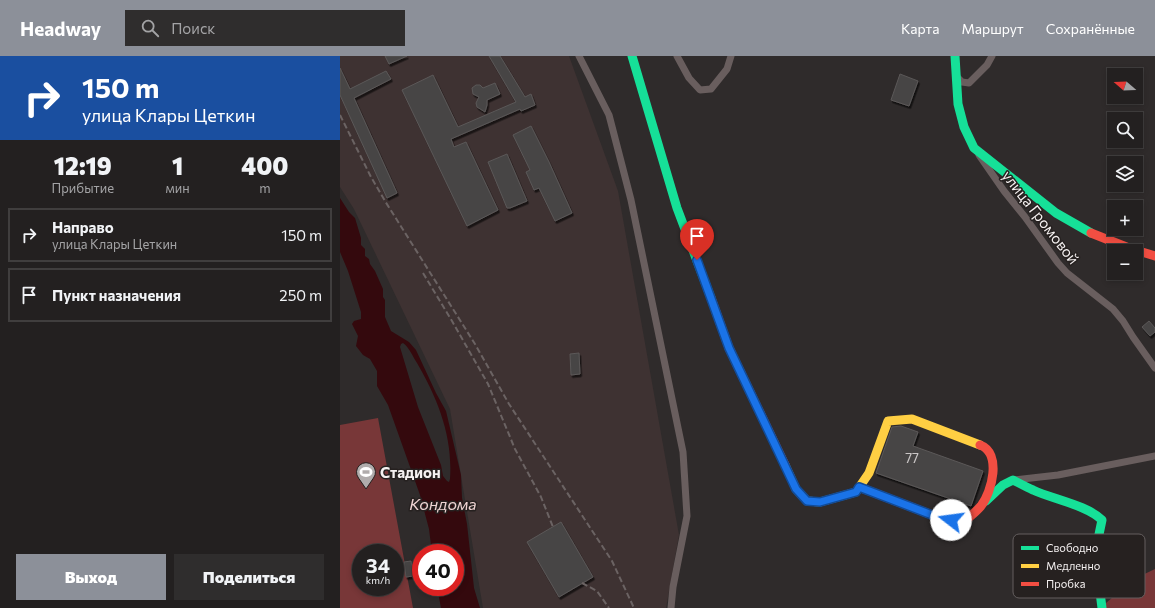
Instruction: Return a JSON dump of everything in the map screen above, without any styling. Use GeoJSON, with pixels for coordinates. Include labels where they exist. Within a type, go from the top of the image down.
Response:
{"type":"FeatureCollection","features":[{"type":"Feature","properties":{"kind":"street"},"geometry":{"type":"LineString","coordinates":[[580,56],[609,115],[631,200],[684,452],[687,516],[671,608]]}},
{"type":"Feature","properties":{"kind":"street"},"geometry":{"type":"LineString","coordinates":[[632,56],[677,208],[729,348],[796,489],[807,501],[820,502],[856,492],[869,473],[888,421],[912,419],[984,446],[993,456],[993,480],[982,505]]}},
{"type":"Feature","properties":{"kind":"street"},"geometry":{"type":"LineString","coordinates":[[677,56],[689,78],[700,90],[711,88],[727,69],[731,56]]}},
{"type":"Feature","properties":{"kind":"street"},"geometry":{"type":"LineString","coordinates":[[955,56],[958,104],[964,127],[974,148],[1056,213],[1091,233],[1129,248],[1155,256]]}},
{"type":"Feature","properties":{"kind":"street"},"geometry":{"type":"LineString","coordinates":[[956,76],[962,82],[969,83],[987,65],[992,56]]}},
{"type":"Feature","properties":{"kind":"street","name":"улица Громовой"},"geometry":{"type":"LineString","coordinates":[[974,148],[1058,264],[1067,273],[1113,309],[1155,368]]}},
{"type":"Feature","properties":{"kind":"street"},"geometry":{"type":"LineString","coordinates":[[859,487],[940,518],[963,523],[1003,485],[1013,480],[1058,475],[1155,456]]}},
{"type":"Feature","properties":{"kind":"street"},"geometry":{"type":"LineString","coordinates":[[1013,480],[1032,490],[1098,516],[1102,520],[1099,534]]}},
{"type":"Feature","properties":{"kind":"street"},"geometry":{"type":"LineString","coordinates":[[1101,598],[1102,608]]}},
{"type":"Feature","properties":{"kind":"shaded area"},"geometry":{"type":"Polygon","coordinates":[[[340,56],[569,56],[618,191],[679,535],[666,608],[483,608],[450,409],[354,209],[340,187],[340,56]]]}},
{"type":"Feature","properties":{"kind":"shaded area","name":"Стадион"},"geometry":{"type":"Polygon","coordinates":[[[378,418],[401,544],[352,544],[352,596],[404,596],[404,559],[413,608],[340,608],[340,425],[378,418]]]}},
{"type":"Feature","properties":{"kind":"shaded area"},"geometry":{"type":"Polygon","coordinates":[[[1155,569],[1155,608],[1105,608],[1106,603],[1112,598],[1145,598],[1145,574],[1155,569]]]}},
{"type":"Feature","properties":{"kind":"water","name":"Кондома"},"geometry":{"type":"Polygon","coordinates":[[[340,198],[355,218],[361,238],[361,245],[365,249],[365,256],[369,259],[370,264],[375,271],[383,289],[383,297],[385,300],[385,317],[391,331],[409,342],[416,350],[446,411],[461,475],[462,498],[467,524],[474,588],[480,608],[441,608],[439,596],[464,596],[464,544],[431,544],[429,529],[420,495],[388,405],[377,386],[377,371],[370,359],[363,355],[356,346],[358,336],[352,324],[354,321],[361,319],[361,312],[348,271],[340,252],[340,198]],[[403,343],[401,344],[400,347],[418,407],[441,465],[443,476],[449,482],[449,448],[442,419],[425,377],[411,352],[403,343]]]}},
{"type":"Feature","properties":{"kind":"building"},"geometry":{"type":"Polygon","coordinates":[[[385,56],[407,56],[389,64],[385,56]]]}},
{"type":"Feature","properties":{"kind":"building"},"geometry":{"type":"Polygon","coordinates":[[[489,56],[500,56],[525,97],[531,94],[535,105],[521,111],[520,109],[451,139],[454,147],[466,142],[498,210],[467,226],[402,90],[433,75],[458,127],[516,102],[489,56]]]}},
{"type":"Feature","properties":{"kind":"building"},"geometry":{"type":"Polygon","coordinates":[[[340,68],[350,89],[386,71],[391,79],[354,98],[397,193],[387,198],[340,95],[340,68]]]}},
{"type":"Feature","properties":{"kind":"building"},"geometry":{"type":"Polygon","coordinates":[[[900,74],[918,81],[909,106],[891,100],[900,74]]]}},
{"type":"Feature","properties":{"kind":"building"},"geometry":{"type":"Polygon","coordinates":[[[495,83],[500,94],[487,100],[485,112],[477,107],[476,103],[479,97],[473,94],[472,88],[476,85],[480,85],[483,88],[495,83]]]}},
{"type":"Feature","properties":{"kind":"building"},"geometry":{"type":"Polygon","coordinates":[[[531,126],[572,213],[555,221],[539,188],[534,190],[526,172],[530,170],[513,135],[531,126]]]}},
{"type":"Feature","properties":{"kind":"building"},"geometry":{"type":"Polygon","coordinates":[[[507,154],[527,201],[510,208],[507,208],[488,162],[507,154]]]}},
{"type":"Feature","properties":{"kind":"building"},"geometry":{"type":"Polygon","coordinates":[[[1149,321],[1155,328],[1155,332],[1150,336],[1142,327],[1149,321]]]}},
{"type":"Feature","properties":{"kind":"building"},"geometry":{"type":"Polygon","coordinates":[[[579,353],[580,374],[571,375],[570,354],[579,353]]]}},
{"type":"Feature","properties":{"kind":"building"},"geometry":{"type":"Polygon","coordinates":[[[901,426],[918,432],[913,446],[983,471],[971,506],[876,473],[892,427],[901,426]]]}},
{"type":"Feature","properties":{"kind":"building"},"geometry":{"type":"Polygon","coordinates":[[[561,522],[593,577],[559,597],[527,542],[561,522]]]}},
{"type":"Feature","properties":{"kind":"building"},"geometry":{"type":"Polygon","coordinates":[[[411,561],[412,576],[406,577],[404,562],[411,561]]]}},
{"type":"Feature","properties":{"kind":"railway"},"geometry":{"type":"LineString","coordinates":[[340,115],[371,177],[385,201],[475,344],[509,404],[612,561],[634,608]]}},
{"type":"Feature","properties":{"kind":"railway"},"geometry":{"type":"LineString","coordinates":[[423,273],[488,384],[515,449],[541,497],[553,527]]}},
{"type":"Feature","properties":{"kind":"railway"},"geometry":{"type":"LineString","coordinates":[[582,583],[597,591],[609,608]]}},
{"type":"Feature","properties":{"kind":"traffic: fast"},"geometry":{"type":"LineString","coordinates":[[632,56],[677,208],[711,298]]}},
{"type":"Feature","properties":{"kind":"traffic: fast"},"geometry":{"type":"LineString","coordinates":[[955,56],[958,104],[964,127],[974,148],[1056,213],[1091,233]]}},
{"type":"Feature","properties":{"kind":"traffic: fast"},"geometry":{"type":"LineString","coordinates":[[986,501],[1003,485],[1013,480],[1028,488],[1079,506],[1096,515],[1102,520],[1099,534]]}},
{"type":"Feature","properties":{"kind":"traffic: fast"},"geometry":{"type":"LineString","coordinates":[[1101,598],[1102,608]]}},
{"type":"Feature","properties":{"kind":"traffic: slow"},"geometry":{"type":"LineString","coordinates":[[785,465],[796,489],[807,501],[820,502],[856,492],[869,473],[888,421],[912,419],[980,445]]}},
{"type":"Feature","properties":{"kind":"traffic: jam"},"geometry":{"type":"LineString","coordinates":[[1091,233],[1129,248],[1155,256]]}},
{"type":"Feature","properties":{"kind":"traffic: jam"},"geometry":{"type":"LineString","coordinates":[[711,298],[729,348],[785,465]]}},
{"type":"Feature","properties":{"kind":"traffic: jam"},"geometry":{"type":"LineString","coordinates":[[859,487],[940,518],[963,523],[981,506],[989,492],[991,483],[993,473],[991,456],[987,449],[980,445]]}},
{"type":"Feature","properties":{"kind":"place","name":"Стадион"},"geometry":{"type":"Point","coordinates":[366,489]}},
{"type":"Feature","properties":{"kind":"route"},"geometry":{"type":"LineString","coordinates":[[697,260],[729,348],[796,489],[807,501],[820,502],[856,492],[859,487],[940,518],[951,520]]}}]}
